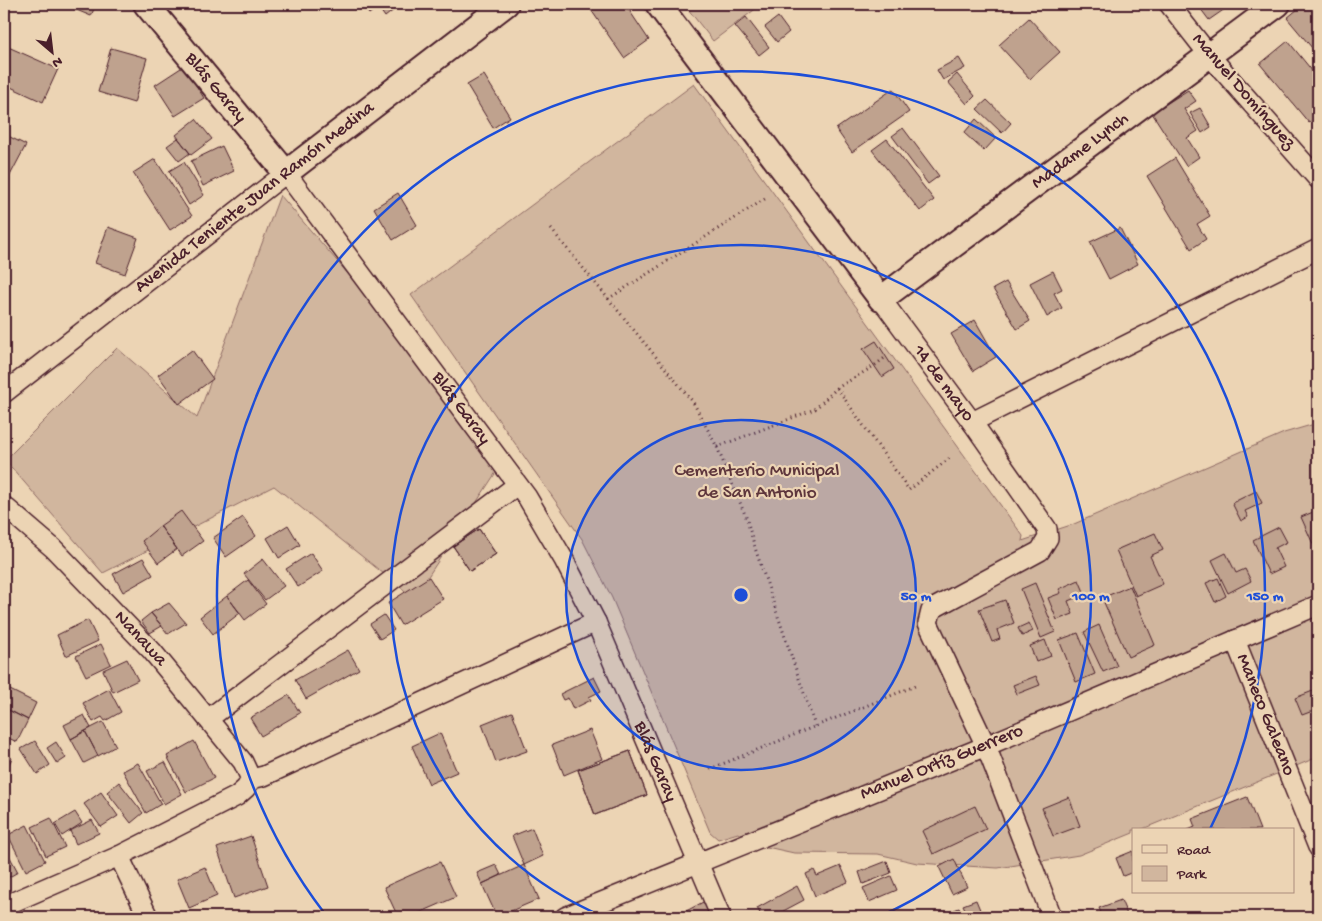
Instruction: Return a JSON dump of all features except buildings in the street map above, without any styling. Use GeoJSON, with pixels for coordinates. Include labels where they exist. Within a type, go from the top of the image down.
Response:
{"type":"FeatureCollection","features":[{"type":"Feature","properties":{"kind":"street","name":"Blás Garay"},"geometry":{"type":"LineString","coordinates":[[146,4],[286,173],[527,497],[564,560],[596,622],[722,917]]}},
{"type":"Feature","properties":{"kind":"street","name":"Avenida Teniente Juan Ramón Medina"},"geometry":{"type":"LineString","coordinates":[[4,393],[506,4]]}},
{"type":"Feature","properties":{"kind":"street","name":"14 de mayo"},"geometry":{"type":"LineString","coordinates":[[658,4],[881,299],[972,422],[1047,529],[1048,538],[1040,551],[936,607],[929,616],[928,623],[986,746]]}},
{"type":"Feature","properties":{"kind":"street","name":"Manuel Domínguez"},"geometry":{"type":"LineString","coordinates":[[1169,4],[1209,55],[1318,179]]}},
{"type":"Feature","properties":{"kind":"street","name":"Madame Lynch"},"geometry":{"type":"LineString","coordinates":[[881,299],[1278,4]]}},
{"type":"Feature","properties":{"kind":"street"},"geometry":{"type":"LineString","coordinates":[[972,422],[1318,250]]}},
{"type":"Feature","properties":{"kind":"street"},"geometry":{"type":"LineString","coordinates":[[208,719],[517,485]]}},
{"type":"Feature","properties":{"kind":"street","name":"Nanawa"},"geometry":{"type":"LineString","coordinates":[[4,506],[53,548],[152,651],[243,762],[249,784]]}},
{"type":"Feature","properties":{"kind":"street","name":"Manuel Ortíz Guerrero"},"geometry":{"type":"LineString","coordinates":[[565,917],[986,746],[1318,604]]}},
{"type":"Feature","properties":{"kind":"street"},"geometry":{"type":"LineString","coordinates":[[4,906],[119,856],[237,796],[249,784],[264,776],[596,622]]}},
{"type":"Feature","properties":{"kind":"street","name":"Maneco Galeano"},"geometry":{"type":"LineString","coordinates":[[1235,640],[1318,846]]}},
{"type":"Feature","properties":{"kind":"street"},"geometry":{"type":"LineString","coordinates":[[986,746],[1052,917]]}},
{"type":"Feature","properties":{"kind":"street"},"geometry":{"type":"LineString","coordinates":[[119,856],[148,917]]}},
{"type":"Feature","properties":{"kind":"path"},"geometry":{"type":"LineString","coordinates":[[608,299],[768,197]]}},
{"type":"Feature","properties":{"kind":"path"},"geometry":{"type":"LineString","coordinates":[[552,229],[693,402],[717,448],[746,517],[814,726]]}},
{"type":"Feature","properties":{"kind":"path"},"geometry":{"type":"LineString","coordinates":[[717,448],[815,409],[837,388],[886,357]]}},
{"type":"Feature","properties":{"kind":"path"},"geometry":{"type":"LineString","coordinates":[[837,388],[909,490],[951,458]]}},
{"type":"Feature","properties":{"kind":"path"},"geometry":{"type":"LineString","coordinates":[[710,769],[914,686]]}},
{"type":"Feature","properties":{"kind":"green space"},"geometry":{"type":"Polygon","coordinates":[[[684,4],[762,4],[713,41],[684,4]]]}},
{"type":"Feature","properties":{"kind":"green space","name":"Cementerio Municipal de San Antonio"},"geometry":{"type":"Polygon","coordinates":[[[694,84],[1023,536],[1022,541],[1074,524],[1284,433],[1318,423],[1318,757],[1145,828],[1132,828],[1132,833],[1079,855],[998,868],[917,863],[878,854],[794,853],[753,844],[738,833],[718,839],[710,832],[612,598],[582,539],[411,295],[694,84]]]}},
{"type":"Feature","properties":{"kind":"green space"},"geometry":{"type":"Polygon","coordinates":[[[280,195],[506,457],[414,598],[274,486],[103,573],[5,460],[117,348],[197,418],[280,195]]]}}]}
